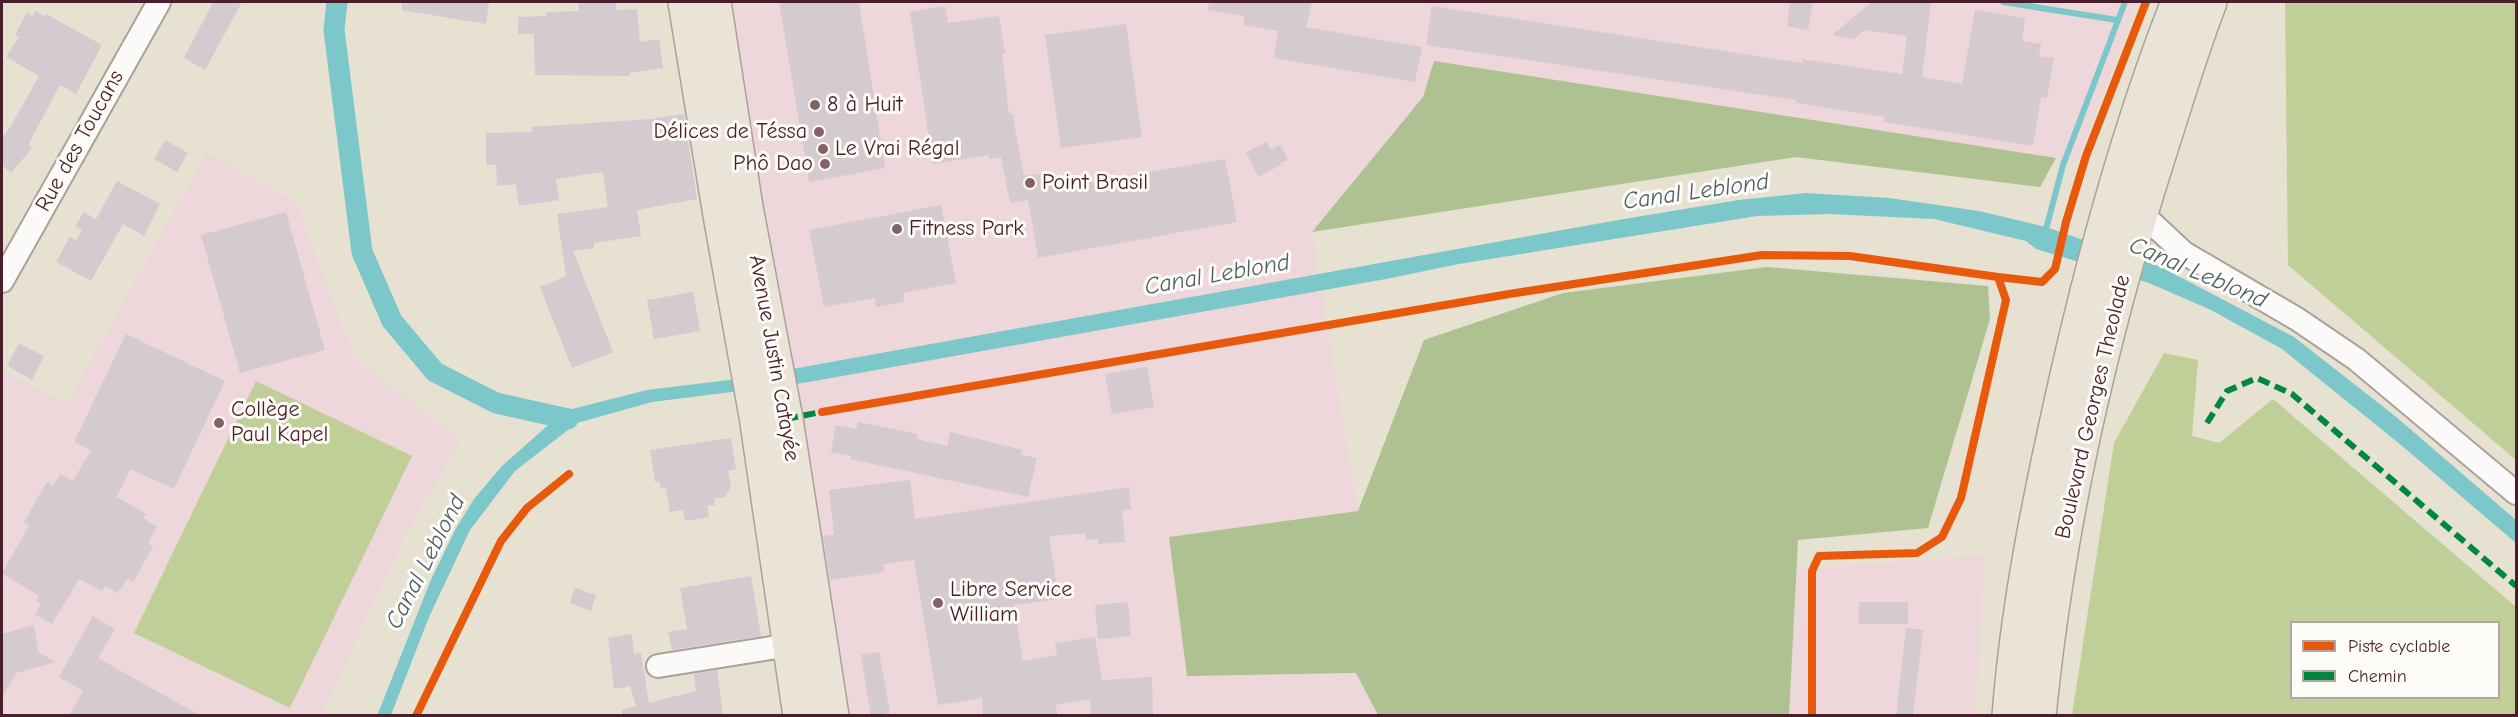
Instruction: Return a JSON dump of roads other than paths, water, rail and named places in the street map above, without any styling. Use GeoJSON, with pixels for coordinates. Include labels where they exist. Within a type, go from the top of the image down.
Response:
{"type":"FeatureCollection","features":[{"type":"Feature","properties":{"kind":"main road","name":"Avenue Justin Catayée"},"geometry":{"type":"LineString","coordinates":[[685,2],[718,204],[761,357]]}},
{"type":"Feature","properties":{"kind":"main road","name":"Avenue Justin Catayée"},"geometry":{"type":"LineString","coordinates":[[714,2],[746,207],[761,357],[832,716]]}},
{"type":"Feature","properties":{"kind":"main road","name":"Boulevard Georges Theolade"},"geometry":{"type":"LineString","coordinates":[[2009,716],[2037,512],[2116,243],[2133,127],[2178,2]]}},
{"type":"Feature","properties":{"kind":"main road","name":"Boulevard Georges Theolade"},"geometry":{"type":"LineString","coordinates":[[2116,243],[2140,212],[2210,2]]}},
{"type":"Feature","properties":{"kind":"main road","name":"Boulevard Georges Theolade"},"geometry":{"type":"LineString","coordinates":[[2039,716],[2060,549],[2082,436],[2098,302]]}},
{"type":"Feature","properties":{"kind":"main road","name":"Avenue Justin Catayée"},"geometry":{"type":"LineString","coordinates":[[771,414],[790,645],[800,716]]}},
{"type":"Feature","properties":{"kind":"street","name":"Rue des Toucans"},"geometry":{"type":"LineString","coordinates":[[2,281],[159,2]]}},
{"type":"Feature","properties":{"kind":"street"},"geometry":{"type":"LineString","coordinates":[[2140,212],[2184,253],[2297,319],[2356,359],[2517,493]]}},
{"type":"Feature","properties":{"kind":"street"},"geometry":{"type":"LineString","coordinates":[[658,666],[790,645]]}},
{"type":"Feature","properties":{"kind":"water"},"geometry":{"type":"Polygon","coordinates":[[[1806,193],[1889,198],[1979,211],[2046,227],[2161,267],[2294,337],[2395,416],[2516,520],[2516,543],[2401,445],[2282,349],[2211,310],[2149,283],[2036,249],[2026,241],[1934,219],[1829,214],[1757,216],[1459,264],[803,383],[652,402],[577,423],[515,471],[470,530],[429,617],[391,715],[377,716],[430,582],[455,530],[474,499],[502,466],[564,411],[647,390],[737,379],[1618,220],[1739,200],[1806,193]]]}},
{"type":"Feature","properties":{"kind":"waterway"},"geometry":{"type":"LineString","coordinates":[[337,2],[334,30],[362,252],[392,321],[435,372],[496,403],[568,419]]}},
{"type":"Feature","properties":{"kind":"waterway"},"geometry":{"type":"LineString","coordinates":[[2003,2],[2117,20]]}},
{"type":"Feature","properties":{"kind":"waterway"},"geometry":{"type":"LineString","coordinates":[[2045,233],[2063,165],[2125,2]]}},
{"type":"Feature","properties":{"kind":"place","name":"8 à Huit"},"geometry":{"type":"Point","coordinates":[815,105]}},
{"type":"Feature","properties":{"kind":"place","name":"Délices de Téssa"},"geometry":{"type":"Point","coordinates":[819,132]}},
{"type":"Feature","properties":{"kind":"place","name":"Le Vrai Régal"},"geometry":{"type":"Point","coordinates":[823,149]}},
{"type":"Feature","properties":{"kind":"place","name":"Phô Dao"},"geometry":{"type":"Point","coordinates":[825,164]}},
{"type":"Feature","properties":{"kind":"place","name":"Point Brasil"},"geometry":{"type":"Point","coordinates":[1030,183]}},
{"type":"Feature","properties":{"kind":"place","name":"Fitness Park"},"geometry":{"type":"Point","coordinates":[897,229]}},
{"type":"Feature","properties":{"kind":"place","name":"Collège Paul Kapel"},"geometry":{"type":"Point","coordinates":[219,423]}},
{"type":"Feature","properties":{"kind":"place","name":"Libre Service William"},"geometry":{"type":"Point","coordinates":[938,603]}},
{"type":"Feature","properties":{"kind":"water label","name":"Canal Leblond"},"geometry":{"type":"Point","coordinates":[1696,192]}},
{"type":"Feature","properties":{"kind":"water label","name":"Canal Leblond"},"geometry":{"type":"Point","coordinates":[2198,273]}},
{"type":"Feature","properties":{"kind":"water label","name":"Canal Leblond"},"geometry":{"type":"Point","coordinates":[1217,275]}},
{"type":"Feature","properties":{"kind":"water label","name":"Canal Leblond"},"geometry":{"type":"Point","coordinates":[426,562]}}]}
